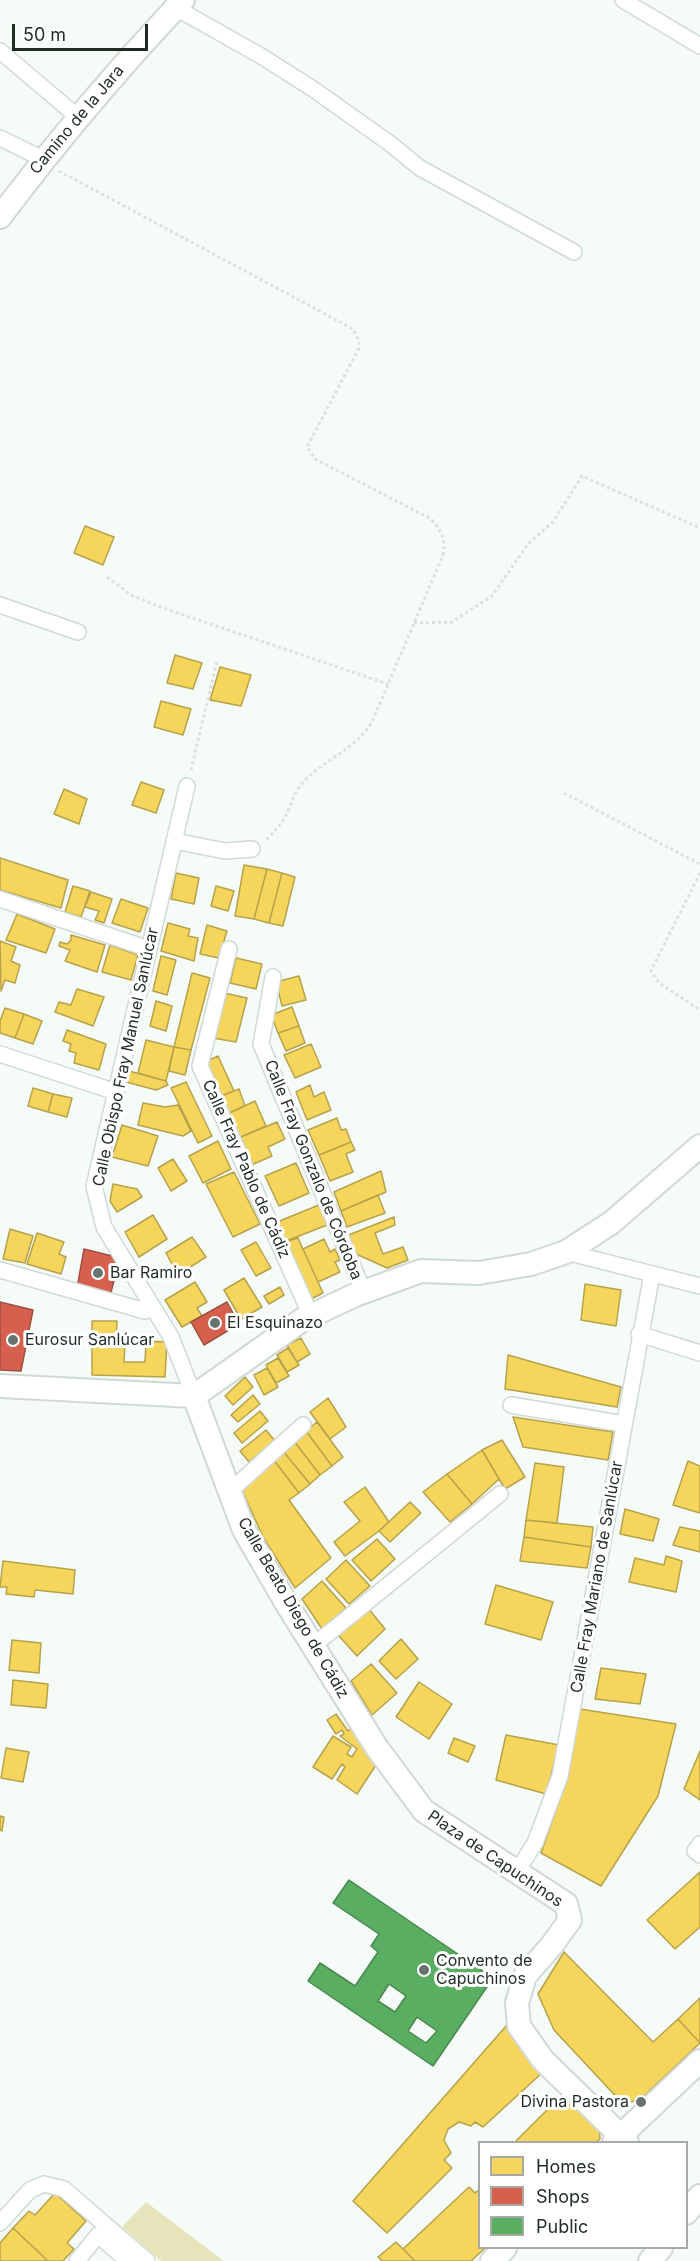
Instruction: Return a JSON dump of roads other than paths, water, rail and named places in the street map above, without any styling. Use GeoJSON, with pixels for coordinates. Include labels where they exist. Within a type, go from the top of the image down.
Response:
{"type":"FeatureCollection","features":[{"type":"Feature","properties":{"kind":"street"},"geometry":{"type":"LineString","coordinates":[[623,0],[700,46]]}},
{"type":"Feature","properties":{"kind":"street"},"geometry":{"type":"LineString","coordinates":[[180,4],[304,83],[388,142],[420,168],[574,252]]}},
{"type":"Feature","properties":{"kind":"street","name":"Camino de la Jara"},"geometry":{"type":"LineString","coordinates":[[0,217],[43,159],[121,67],[180,4]]}},
{"type":"Feature","properties":{"kind":"street"},"geometry":{"type":"LineString","coordinates":[[0,51],[79,118]]}},
{"type":"Feature","properties":{"kind":"street"},"geometry":{"type":"LineString","coordinates":[[0,138],[43,159]]}},
{"type":"Feature","properties":{"kind":"street"},"geometry":{"type":"LineString","coordinates":[[0,605],[78,632]]}},
{"type":"Feature","properties":{"kind":"street","name":"Calle Obispo Fray Manuel Sanlúcar"},"geometry":{"type":"LineString","coordinates":[[187,786],[94,1186],[104,1227],[171,1337],[194,1396]]}},
{"type":"Feature","properties":{"kind":"street"},"geometry":{"type":"LineString","coordinates":[[174,841],[225,851],[252,849]]}},
{"type":"Feature","properties":{"kind":"street"},"geometry":{"type":"LineString","coordinates":[[0,899],[149,949]]}},
{"type":"Feature","properties":{"kind":"street","name":"Calle Fray Pablo de Cádiz"},"geometry":{"type":"LineString","coordinates":[[229,949],[200,1066],[311,1316]]}},
{"type":"Feature","properties":{"kind":"street","name":"Calle Fray Gonzalo de Córdoba"},"geometry":{"type":"LineString","coordinates":[[273,977],[261,1044],[364,1293]]}},
{"type":"Feature","properties":{"kind":"street"},"geometry":{"type":"LineString","coordinates":[[0,1054],[116,1092]]}},
{"type":"Feature","properties":{"kind":"street"},"geometry":{"type":"LineString","coordinates":[[0,1386],[194,1396],[302,1320],[364,1293],[421,1271],[479,1273],[531,1263],[566,1252],[611,1223],[700,1146]]}},
{"type":"Feature","properties":{"kind":"street"},"geometry":{"type":"LineString","coordinates":[[566,1252],[700,1286]]}},
{"type":"Feature","properties":{"kind":"street"},"geometry":{"type":"LineString","coordinates":[[0,1270],[145,1311],[153,1307]]}},
{"type":"Feature","properties":{"kind":"street","name":"Calle Fray Mariano de Sanlúcar"},"geometry":{"type":"LineString","coordinates":[[517,1871],[535,1844],[560,1776],[639,1334],[652,1274]]}},
{"type":"Feature","properties":{"kind":"street"},"geometry":{"type":"LineString","coordinates":[[639,1334],[700,1353]]}},
{"type":"Feature","properties":{"kind":"street","name":"Calle Beato Diego de Cádiz"},"geometry":{"type":"LineString","coordinates":[[194,1396],[244,1530],[377,1748]]}},
{"type":"Feature","properties":{"kind":"street"},"geometry":{"type":"LineString","coordinates":[[511,1406],[624,1424]]}},
{"type":"Feature","properties":{"kind":"street"},"geometry":{"type":"LineString","coordinates":[[229,1492],[303,1425]]}},
{"type":"Feature","properties":{"kind":"street"},"geometry":{"type":"LineString","coordinates":[[313,1646],[500,1494]]}},
{"type":"Feature","properties":{"kind":"street","name":"Plaza de Capuchinos"},"geometry":{"type":"LineString","coordinates":[[377,1748],[424,1811],[566,1904],[570,1920],[525,1976],[517,2003],[519,2026],[543,2060],[620,2140]]}},
{"type":"Feature","properties":{"kind":"street"},"geometry":{"type":"LineString","coordinates":[[620,2140],[700,2061]]}},
{"type":"Feature","properties":{"kind":"street"},"geometry":{"type":"LineString","coordinates":[[0,2223],[30,2190],[44,2184],[64,2189],[147,2261]]}},
{"type":"Feature","properties":{"kind":"street"},"geometry":{"type":"LineString","coordinates":[[77,2261],[98,2235],[128,2261]]}},
{"type":"Feature","properties":{"kind":"street"},"geometry":{"type":"LineString","coordinates":[[492,2261],[504,2249]]}},
{"type":"Feature","properties":{"kind":"street"},"geometry":{"type":"LineString","coordinates":[[650,2261],[659,2249]]}},
{"type":"Feature","properties":{"kind":"place","name":"Bar Ramiro"},"geometry":{"type":"Point","coordinates":[98,1273]}},
{"type":"Feature","properties":{"kind":"place","name":"El Esquinazo"},"geometry":{"type":"Point","coordinates":[215,1323]}},
{"type":"Feature","properties":{"kind":"place","name":"Eurosur Sanlúcar"},"geometry":{"type":"Point","coordinates":[13,1340]}},
{"type":"Feature","properties":{"kind":"place","name":"Convento de Capuchinos"},"geometry":{"type":"Point","coordinates":[424,1970]}},
{"type":"Feature","properties":{"kind":"place","name":"Divina Pastora"},"geometry":{"type":"Point","coordinates":[641,2102]}}]}
